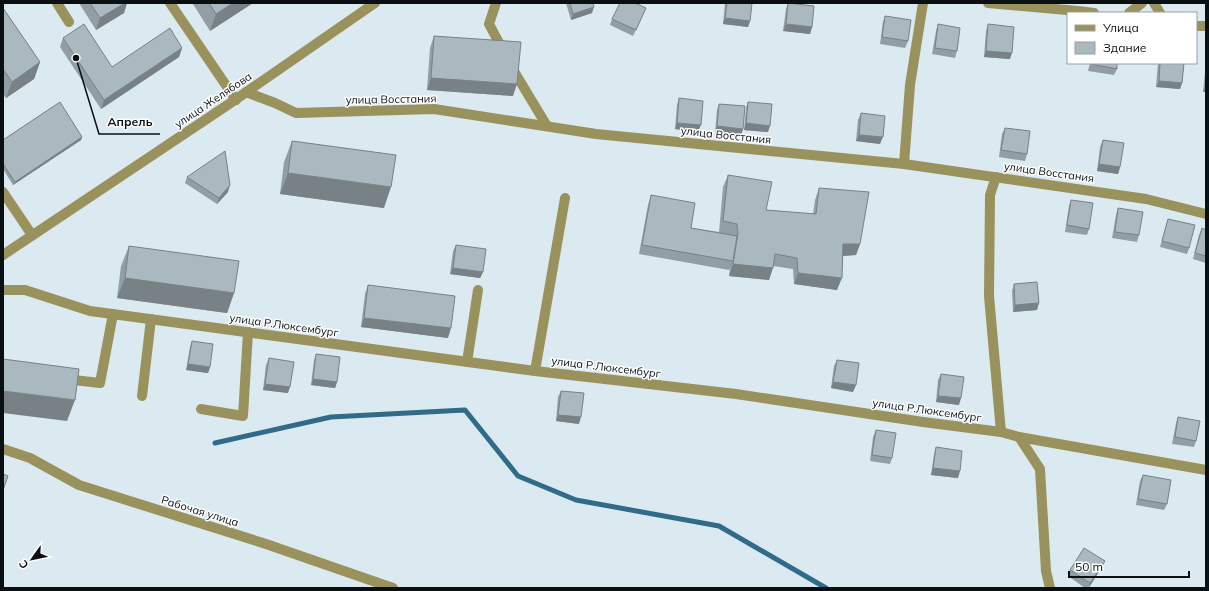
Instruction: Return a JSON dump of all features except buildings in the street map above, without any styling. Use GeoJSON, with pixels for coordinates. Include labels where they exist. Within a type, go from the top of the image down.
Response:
{"type":"FeatureCollection","features":[{"type":"Feature","properties":{"kind":"street"},"geometry":{"type":"LineString","coordinates":[[57,3],[70,22]]}},
{"type":"Feature","properties":{"kind":"street"},"geometry":{"type":"LineString","coordinates":[[170,3],[236,100]]}},
{"type":"Feature","properties":{"kind":"street","name":"улица Желябова"},"geometry":{"type":"LineString","coordinates":[[3,255],[236,100],[375,3]]}},
{"type":"Feature","properties":{"kind":"street"},"geometry":{"type":"LineString","coordinates":[[496,3],[490,24],[514,72],[547,126]]}},
{"type":"Feature","properties":{"kind":"street"},"geometry":{"type":"LineString","coordinates":[[904,164],[910,85],[923,3]]}},
{"type":"Feature","properties":{"kind":"street"},"geometry":{"type":"LineString","coordinates":[[988,3],[1089,12]]}},
{"type":"Feature","properties":{"kind":"street"},"geometry":{"type":"LineString","coordinates":[[1130,12],[1142,3]]}},
{"type":"Feature","properties":{"kind":"street"},"geometry":{"type":"LineString","coordinates":[[1154,3],[1159,12]]}},
{"type":"Feature","properties":{"kind":"street","name":"улица Восстания"},"geometry":{"type":"LineString","coordinates":[[246,92],[296,113],[434,109],[596,134],[904,164],[1146,199],[1206,214]]}},
{"type":"Feature","properties":{"kind":"street"},"geometry":{"type":"LineString","coordinates":[[996,177],[990,195],[989,296],[1001,432]]}},
{"type":"Feature","properties":{"kind":"street"},"geometry":{"type":"LineString","coordinates":[[3,192],[32,236]]}},
{"type":"Feature","properties":{"kind":"street"},"geometry":{"type":"LineString","coordinates":[[535,371],[565,198]]}},
{"type":"Feature","properties":{"kind":"street","name":"улица Р.Люксембург"},"geometry":{"type":"LineString","coordinates":[[3,290],[25,290],[90,311],[535,371],[736,394],[1001,432],[1019,437],[1206,470]]}},
{"type":"Feature","properties":{"kind":"street"},"geometry":{"type":"LineString","coordinates":[[467,362],[478,290]]}},
{"type":"Feature","properties":{"kind":"street"},"geometry":{"type":"LineString","coordinates":[[56,378],[100,383],[113,314]]}},
{"type":"Feature","properties":{"kind":"street"},"geometry":{"type":"LineString","coordinates":[[142,396],[152,319]]}},
{"type":"Feature","properties":{"kind":"street"},"geometry":{"type":"LineString","coordinates":[[201,409],[243,416],[248,332]]}},
{"type":"Feature","properties":{"kind":"street"},"geometry":{"type":"LineString","coordinates":[[1019,437],[1040,469],[1046,571],[1050,588]]}},
{"type":"Feature","properties":{"kind":"street","name":"Рабочая улица"},"geometry":{"type":"LineString","coordinates":[[3,449],[30,458],[79,485],[266,544],[393,588]]}},
{"type":"Feature","properties":{"kind":"waterway"},"geometry":{"type":"LineString","coordinates":[[215,443],[331,417],[465,410],[518,476],[576,500],[719,526],[826,588]]}},
{"type":"Feature","properties":{"kind":"place","name":"Апрель"},"geometry":{"type":"Point","coordinates":[76,58]}}]}
